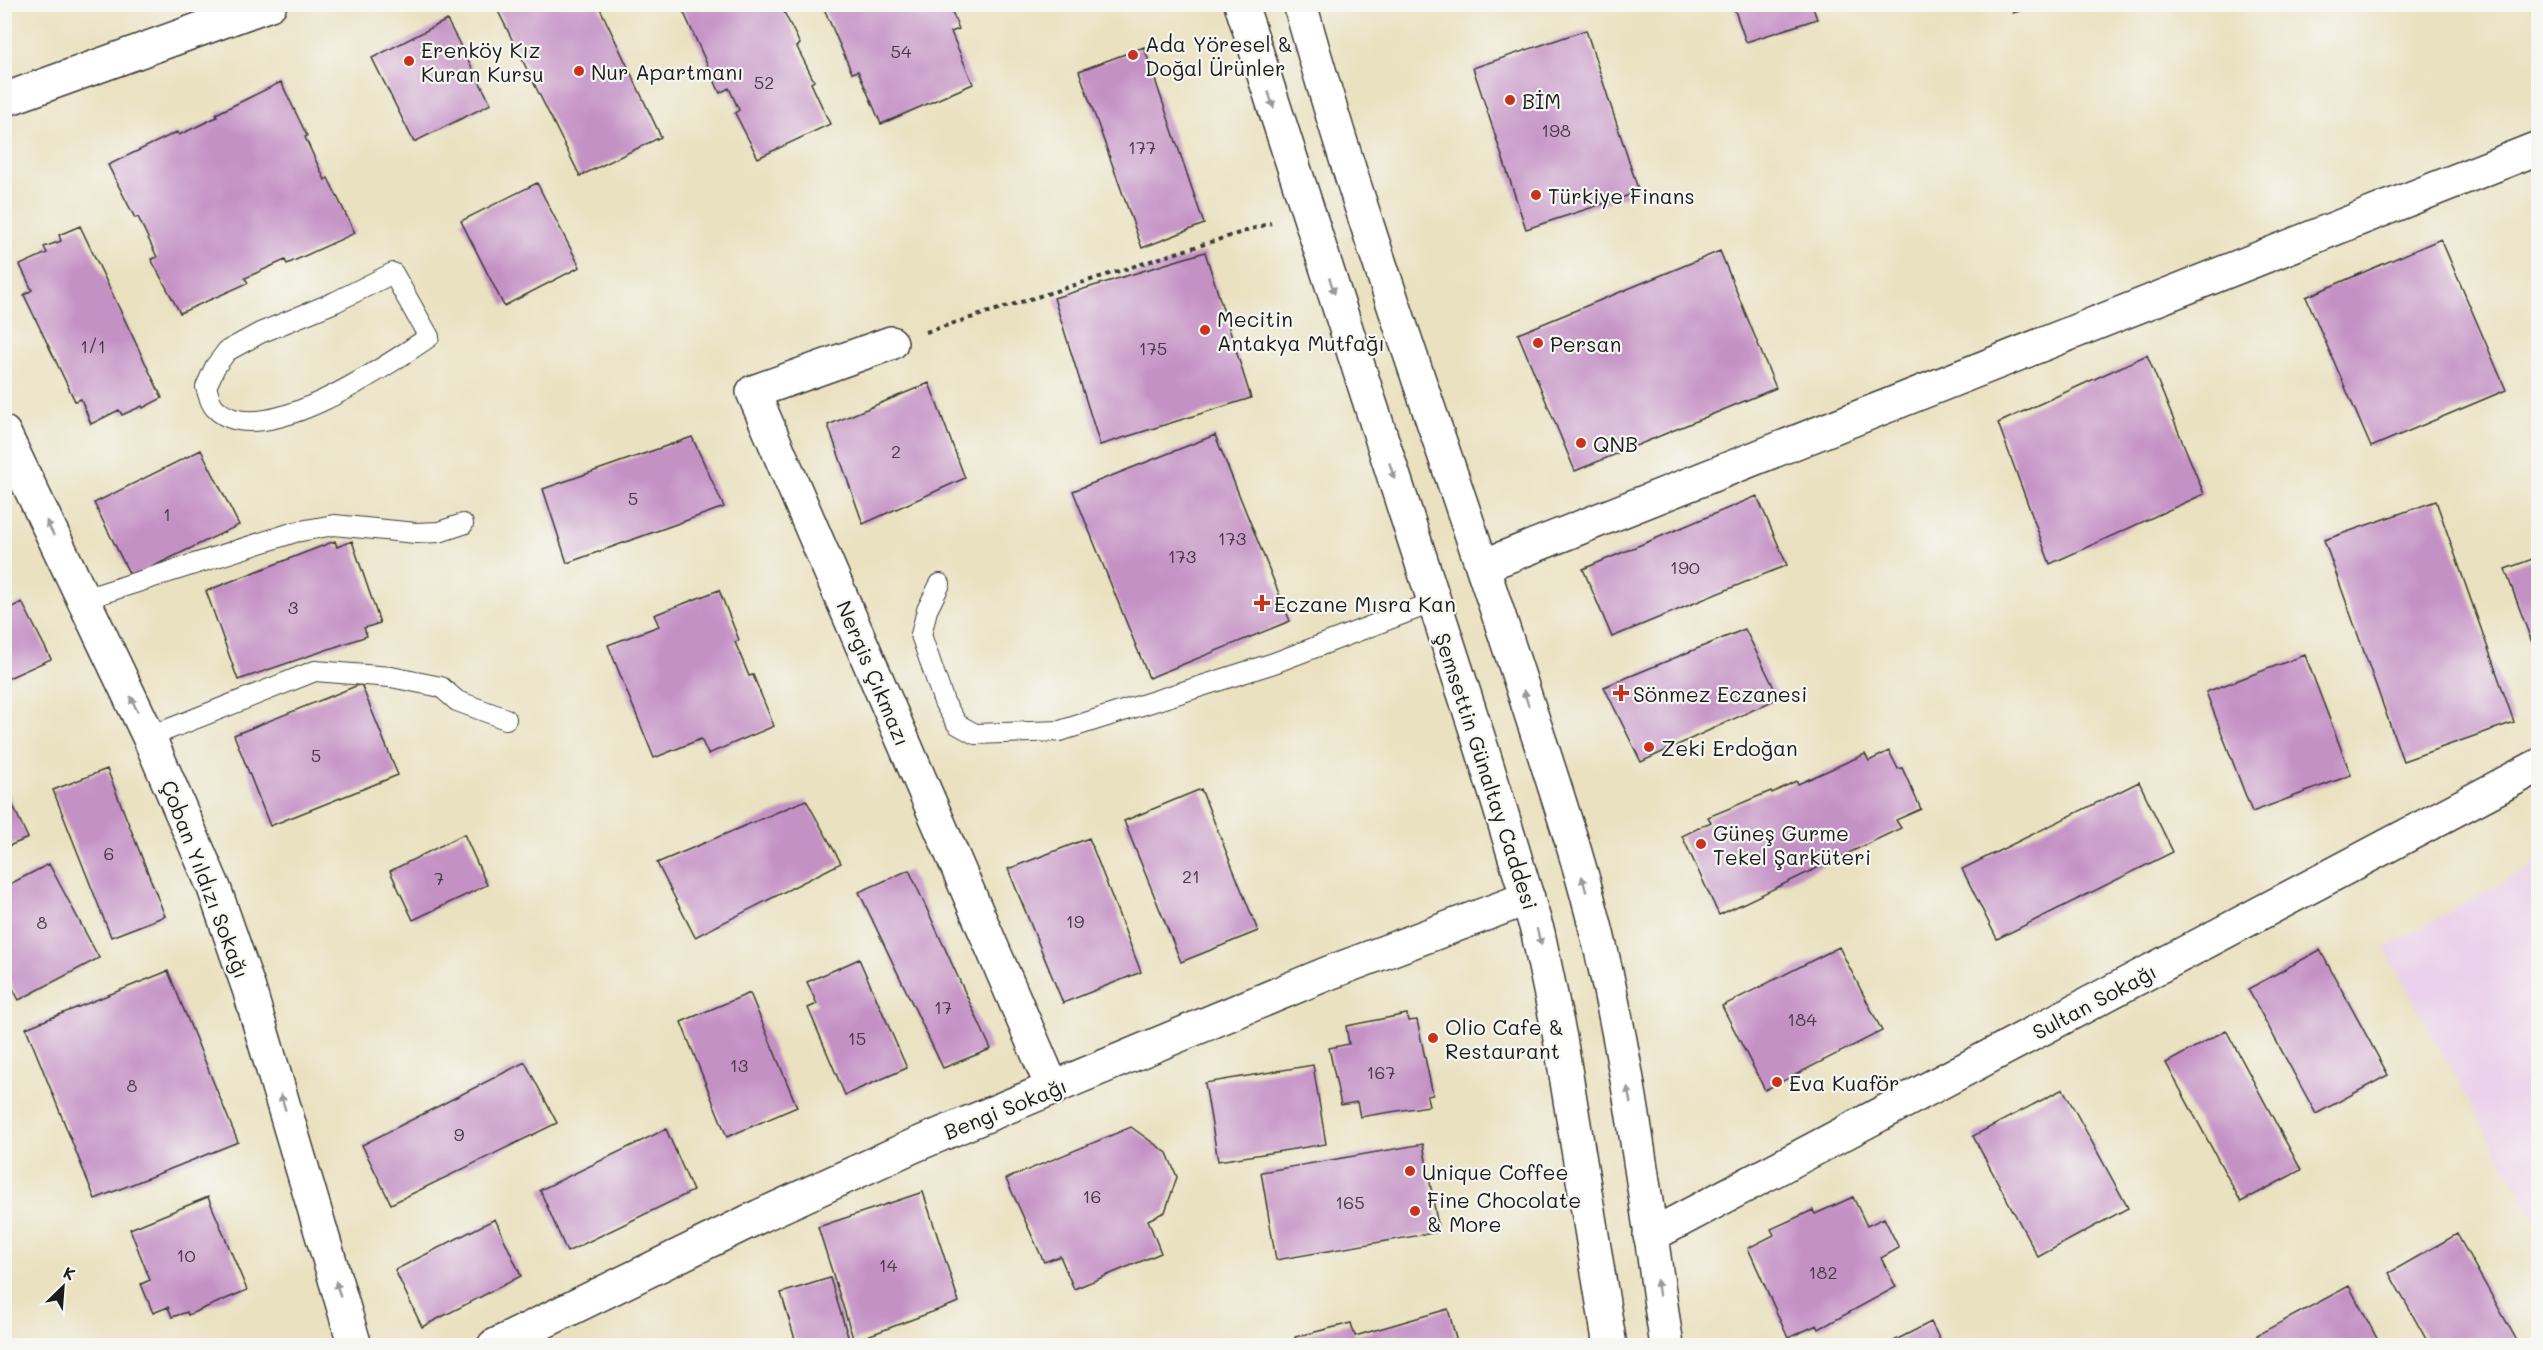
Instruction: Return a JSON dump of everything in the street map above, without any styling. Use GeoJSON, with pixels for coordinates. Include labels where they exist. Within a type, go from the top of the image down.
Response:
{"type":"FeatureCollection","features":[{"type":"Feature","properties":{"kind":"street"},"geometry":{"type":"LineString","coordinates":[[4,100],[270,4]]}},
{"type":"Feature","properties":{"kind":"street","name":"Şemsettin Günaltay Caddesi"},"geometry":{"type":"LineString","coordinates":[[1241,4],[1434,602],[1543,951],[1610,1346]]}},
{"type":"Feature","properties":{"kind":"street"},"geometry":{"type":"LineString","coordinates":[[1300,4],[1353,182],[1483,566],[1567,827],[1595,923],[1623,1057],[1667,1346]]}},
{"type":"Feature","properties":{"kind":"street"},"geometry":{"type":"LineString","coordinates":[[1483,566],[2538,148]]}},
{"type":"Feature","properties":{"kind":"street","name":"Nergis Çıkmazı"},"geometry":{"type":"LineString","coordinates":[[891,343],[753,392],[1053,1089]]}},
{"type":"Feature","properties":{"kind":"street","name":"Çoban Yıldızı Sokağı"},"geometry":{"type":"LineString","coordinates":[[4,433],[149,737],[199,851],[238,955],[355,1346]]}},
{"type":"Feature","properties":{"kind":"street","name":"Sultan Sokağı"},"geometry":{"type":"LineString","coordinates":[[1650,1236],[2538,766]]}},
{"type":"Feature","properties":{"kind":"street","name":"Bengi Sokağı"},"geometry":{"type":"LineString","coordinates":[[494,1346],[813,1191],[946,1132],[1326,974],[1528,898]]}},
{"type":"Feature","properties":{"kind":"lane"},"geometry":{"type":"LineString","coordinates":[[393,273],[429,337],[310,409],[275,419],[252,421],[226,416],[213,407],[206,387],[215,367],[227,351],[260,333],[335,302],[393,273]]}},
{"type":"Feature","properties":{"kind":"lane"},"geometry":{"type":"LineString","coordinates":[[84,599],[295,532],[334,525],[416,533],[439,532],[463,524]]}},
{"type":"Feature","properties":{"kind":"lane"},"geometry":{"type":"LineString","coordinates":[[940,584],[927,610],[921,635],[944,702],[957,724],[975,734],[1060,731],[1274,663],[1434,602]]}},
{"type":"Feature","properties":{"kind":"lane"},"geometry":{"type":"LineString","coordinates":[[149,737],[315,671],[391,677],[441,687],[457,701],[506,719]]}},
{"type":"Feature","properties":{"kind":"path"},"geometry":{"type":"LineString","coordinates":[[891,343],[1308,211]]}},
{"type":"Feature","properties":{"kind":"shaded area"},"geometry":{"type":"Polygon","coordinates":[[[2538,863],[2538,1225],[2384,948],[2538,863]]]}},
{"type":"Feature","properties":{"kind":"building","name":"Nur Apartmanı"},"geometry":{"type":"Polygon","coordinates":[[[598,4],[661,137],[580,176],[495,5],[598,4]]]}},
{"type":"Feature","properties":{"kind":"building"},"geometry":{"type":"Polygon","coordinates":[[[680,4],[780,4],[800,44],[797,47],[814,81],[811,83],[830,124],[758,158],[735,113],[739,110],[729,88],[720,93],[680,4]]]}},
{"type":"Feature","properties":{"kind":"building"},"geometry":{"type":"Polygon","coordinates":[[[822,4],[949,4],[959,29],[951,32],[973,84],[881,124],[858,71],[852,73],[822,4]]]}},
{"type":"Feature","properties":{"kind":"building"},"geometry":{"type":"Polygon","coordinates":[[[2011,4],[2040,4],[2040,5],[2013,13],[2011,4]]]}},
{"type":"Feature","properties":{"kind":"building"},"geometry":{"type":"Polygon","coordinates":[[[1733,5],[1812,5],[1817,19],[1746,42],[1733,5]]]}},
{"type":"Feature","properties":{"kind":"building"},"geometry":{"type":"Polygon","coordinates":[[[447,20],[491,104],[414,142],[372,58],[447,20]]]}},
{"type":"Feature","properties":{"kind":"building"},"geometry":{"type":"Polygon","coordinates":[[[1586,30],[1639,192],[1526,229],[1473,68],[1586,30]]]}},
{"type":"Feature","properties":{"kind":"building"},"geometry":{"type":"Polygon","coordinates":[[[1144,47],[1204,224],[1142,248],[1079,71],[1144,47]]]}},
{"type":"Feature","properties":{"kind":"building"},"geometry":{"type":"Polygon","coordinates":[[[281,82],[325,180],[328,178],[355,233],[287,264],[285,260],[245,278],[248,283],[180,313],[151,259],[157,257],[138,217],[135,218],[108,165],[177,132],[179,135],[217,117],[216,114],[281,82]]]}},
{"type":"Feature","properties":{"kind":"building"},"geometry":{"type":"Polygon","coordinates":[[[537,183],[580,267],[504,306],[461,221],[537,183]]]}},
{"type":"Feature","properties":{"kind":"building"},"geometry":{"type":"Polygon","coordinates":[[[80,226],[162,398],[122,415],[119,410],[91,424],[81,399],[75,401],[24,295],[32,290],[20,265],[47,253],[44,247],[61,241],[59,235],[80,226]]]}},
{"type":"Feature","properties":{"kind":"building"},"geometry":{"type":"Polygon","coordinates":[[[2441,239],[2506,390],[2371,447],[2306,297],[2441,239]]]}},
{"type":"Feature","properties":{"kind":"building"},"geometry":{"type":"Polygon","coordinates":[[[1720,251],[1776,388],[1575,471],[1518,334],[1720,251]]]}},
{"type":"Feature","properties":{"kind":"building"},"geometry":{"type":"Polygon","coordinates":[[[1205,252],[1251,398],[1100,445],[1054,298],[1205,252]]]}},
{"type":"Feature","properties":{"kind":"building"},"geometry":{"type":"Polygon","coordinates":[[[2147,355],[2204,494],[2050,564],[1998,423],[2147,355]]]}},
{"type":"Feature","properties":{"kind":"building"},"geometry":{"type":"Polygon","coordinates":[[[929,383],[965,478],[863,524],[828,425],[929,383]]]}},
{"type":"Feature","properties":{"kind":"building"},"geometry":{"type":"Polygon","coordinates":[[[1215,435],[1290,621],[1149,678],[1073,491],[1215,435]]]}},
{"type":"Feature","properties":{"kind":"building"},"geometry":{"type":"Polygon","coordinates":[[[692,437],[724,507],[567,563],[543,489],[692,437]]]}},
{"type":"Feature","properties":{"kind":"building"},"geometry":{"type":"Polygon","coordinates":[[[201,450],[239,525],[131,577],[94,503],[201,450]]]}},
{"type":"Feature","properties":{"kind":"building"},"geometry":{"type":"Polygon","coordinates":[[[1757,496],[1787,565],[1612,637],[1583,569],[1757,496]]]}},
{"type":"Feature","properties":{"kind":"building"},"geometry":{"type":"Polygon","coordinates":[[[2436,501],[2514,722],[2403,761],[2324,540],[2436,501]]]}},
{"type":"Feature","properties":{"kind":"building"},"geometry":{"type":"Polygon","coordinates":[[[335,541],[337,547],[352,541],[380,623],[364,628],[367,636],[238,680],[206,591],[335,541]]]}},
{"type":"Feature","properties":{"kind":"building"},"geometry":{"type":"Polygon","coordinates":[[[2538,557],[2538,659],[2505,569],[2538,557]]]}},
{"type":"Feature","properties":{"kind":"building"},"geometry":{"type":"Polygon","coordinates":[[[719,590],[739,640],[735,642],[749,676],[753,675],[774,726],[708,754],[701,739],[654,758],[608,645],[659,626],[654,615],[719,590]]]}},
{"type":"Feature","properties":{"kind":"building"},"geometry":{"type":"Polygon","coordinates":[[[22,602],[51,659],[4,680],[4,611],[22,602]]]}},
{"type":"Feature","properties":{"kind":"building"},"geometry":{"type":"Polygon","coordinates":[[[1745,629],[1779,698],[1641,762],[1604,687],[1745,629]]]}},
{"type":"Feature","properties":{"kind":"building"},"geometry":{"type":"Polygon","coordinates":[[[2305,655],[2351,775],[2252,812],[2206,692],[2305,655]]]}},
{"type":"Feature","properties":{"kind":"building"},"geometry":{"type":"Polygon","coordinates":[[[361,684],[398,775],[270,826],[234,735],[361,684]]]}},
{"type":"Feature","properties":{"kind":"building"},"geometry":{"type":"Polygon","coordinates":[[[1889,751],[1898,769],[1902,768],[1921,809],[1896,820],[1901,828],[1719,915],[1682,836],[1711,822],[1708,817],[1771,791],[1772,793],[1796,781],[1798,784],[1865,754],[1869,761],[1889,751]]]}},
{"type":"Feature","properties":{"kind":"building"},"geometry":{"type":"Polygon","coordinates":[[[107,769],[165,916],[111,937],[53,790],[107,769]]]}},
{"type":"Feature","properties":{"kind":"building"},"geometry":{"type":"Polygon","coordinates":[[[2139,782],[2173,852],[1997,939],[1962,869],[2139,782]]]}},
{"type":"Feature","properties":{"kind":"building"},"geometry":{"type":"Polygon","coordinates":[[[4,786],[28,838],[4,848],[4,786]]]}},
{"type":"Feature","properties":{"kind":"building"},"geometry":{"type":"Polygon","coordinates":[[[1201,789],[1258,931],[1181,962],[1124,821],[1201,789]]]}},
{"type":"Feature","properties":{"kind":"building"},"geometry":{"type":"Polygon","coordinates":[[[806,800],[841,863],[695,937],[657,863],[806,800]]]}},
{"type":"Feature","properties":{"kind":"building"},"geometry":{"type":"Polygon","coordinates":[[[464,834],[487,885],[413,920],[390,871],[464,834]]]}},
{"type":"Feature","properties":{"kind":"building"},"geometry":{"type":"Polygon","coordinates":[[[1089,838],[1141,972],[1063,1003],[1008,869],[1089,838]]]}},
{"type":"Feature","properties":{"kind":"building"},"geometry":{"type":"Polygon","coordinates":[[[49,864],[99,958],[19,1000],[4,972],[4,887],[49,864]]]}},
{"type":"Feature","properties":{"kind":"building"},"geometry":{"type":"Polygon","coordinates":[[[909,870],[991,1049],[943,1068],[859,892],[909,870]]]}},
{"type":"Feature","properties":{"kind":"building"},"geometry":{"type":"Polygon","coordinates":[[[1839,947],[1882,1031],[1765,1090],[1722,1006],[1839,947]]]}},
{"type":"Feature","properties":{"kind":"building"},"geometry":{"type":"Polygon","coordinates":[[[2320,950],[2388,1075],[2316,1114],[2248,989],[2320,950]]]}},
{"type":"Feature","properties":{"kind":"building"},"geometry":{"type":"Polygon","coordinates":[[[859,959],[907,1068],[845,1095],[808,1008],[817,1004],[807,982],[859,959]]]}},
{"type":"Feature","properties":{"kind":"building"},"geometry":{"type":"Polygon","coordinates":[[[168,971],[238,1142],[95,1199],[26,1028],[168,971]]]}},
{"type":"Feature","properties":{"kind":"building"},"geometry":{"type":"Polygon","coordinates":[[[750,993],[797,1107],[727,1137],[681,1022],[750,993]]]}},
{"type":"Feature","properties":{"kind":"building"},"geometry":{"type":"Polygon","coordinates":[[[1407,1014],[1408,1021],[1417,1020],[1433,1095],[1427,1096],[1429,1106],[1360,1117],[1357,1102],[1341,1105],[1329,1048],[1349,1044],[1346,1026],[1407,1014]]]}},
{"type":"Feature","properties":{"kind":"building"},"geometry":{"type":"Polygon","coordinates":[[[2226,1030],[2301,1170],[2241,1202],[2166,1063],[2226,1030]]]}},
{"type":"Feature","properties":{"kind":"building"},"geometry":{"type":"Polygon","coordinates":[[[525,1062],[557,1123],[391,1204],[362,1145],[525,1062]]]}},
{"type":"Feature","properties":{"kind":"building"},"geometry":{"type":"Polygon","coordinates":[[[1313,1065],[1326,1144],[1218,1161],[1205,1083],[1313,1065]]]}},
{"type":"Feature","properties":{"kind":"building"},"geometry":{"type":"Polygon","coordinates":[[[2063,1089],[2128,1208],[2038,1257],[1973,1136],[2063,1089]]]}},
{"type":"Feature","properties":{"kind":"building"},"geometry":{"type":"Polygon","coordinates":[[[1131,1127],[1167,1153],[1177,1177],[1165,1212],[1148,1220],[1161,1253],[1074,1289],[1060,1256],[1044,1262],[1006,1179],[1131,1127]]]}},
{"type":"Feature","properties":{"kind":"building"},"geometry":{"type":"Polygon","coordinates":[[[666,1129],[693,1191],[567,1252],[540,1190],[666,1129]]]}},
{"type":"Feature","properties":{"kind":"building"},"geometry":{"type":"Polygon","coordinates":[[[1423,1144],[1439,1232],[1276,1260],[1261,1172],[1423,1144]]]}},
{"type":"Feature","properties":{"kind":"building"},"geometry":{"type":"Polygon","coordinates":[[[923,1192],[959,1302],[854,1341],[818,1227],[923,1192]]]}},
{"type":"Feature","properties":{"kind":"building"},"geometry":{"type":"Polygon","coordinates":[[[208,1197],[247,1290],[188,1315],[187,1312],[172,1317],[168,1307],[153,1313],[141,1284],[150,1280],[130,1229],[208,1197]]]}},
{"type":"Feature","properties":{"kind":"building"},"geometry":{"type":"Polygon","coordinates":[[[1853,1197],[1867,1226],[1884,1218],[1899,1248],[1881,1258],[1896,1287],[1819,1329],[1817,1325],[1788,1338],[1748,1248],[1774,1235],[1771,1229],[1813,1210],[1815,1214],[1853,1197]]]}},
{"type":"Feature","properties":{"kind":"building"},"geometry":{"type":"Polygon","coordinates":[[[495,1219],[521,1276],[422,1327],[395,1270],[495,1219]]]}},
{"type":"Feature","properties":{"kind":"building"},"geometry":{"type":"Polygon","coordinates":[[[2457,1234],[2520,1346],[2430,1346],[2389,1273],[2457,1234]]]}},
{"type":"Feature","properties":{"kind":"building"},"geometry":{"type":"Polygon","coordinates":[[[830,1278],[851,1346],[797,1346],[781,1293],[830,1278]]]}},
{"type":"Feature","properties":{"kind":"building"},"geometry":{"type":"Polygon","coordinates":[[[2349,1286],[2381,1346],[2262,1346],[2257,1335],[2349,1286]]]}},
{"type":"Feature","properties":{"kind":"building"},"geometry":{"type":"Polygon","coordinates":[[[1448,1309],[1458,1346],[1298,1346],[1295,1337],[1351,1323],[1355,1336],[1448,1309]]]}},
{"type":"Feature","properties":{"kind":"building"},"geometry":{"type":"Polygon","coordinates":[[[1931,1322],[1943,1346],[1884,1346],[1931,1322]]]}},
{"type":"Feature","properties":{"kind":"place","name":"Ada Yöresel & Doğal Ürünler"},"geometry":{"type":"Point","coordinates":[1133,55]}},
{"type":"Feature","properties":{"kind":"place","name":"Erenköy Kız Kuran Kursu"},"geometry":{"type":"Point","coordinates":[409,61]}},
{"type":"Feature","properties":{"kind":"place","name":"Nur Apartmanı"},"geometry":{"type":"Point","coordinates":[579,71]}},
{"type":"Feature","properties":{"kind":"place","name":"BİM"},"geometry":{"type":"Point","coordinates":[1510,100]}},
{"type":"Feature","properties":{"kind":"place","name":"Türkiye Finans"},"geometry":{"type":"Point","coordinates":[1536,195]}},
{"type":"Feature","properties":{"kind":"place","name":"Mecitin Antakya Mutfağı"},"geometry":{"type":"Point","coordinates":[1205,330]}},
{"type":"Feature","properties":{"kind":"place","name":"Persan"},"geometry":{"type":"Point","coordinates":[1538,343]}},
{"type":"Feature","properties":{"kind":"place","name":"QNB"},"geometry":{"type":"Point","coordinates":[1581,443]}},
{"type":"Feature","properties":{"kind":"place","name":"Eczane Mısra Kan"},"geometry":{"type":"Point","coordinates":[1262,603]}},
{"type":"Feature","properties":{"kind":"place","name":"Sönmez Eczanesi"},"geometry":{"type":"Point","coordinates":[1621,693]}},
{"type":"Feature","properties":{"kind":"place","name":"Zeki Erdoğan"},"geometry":{"type":"Point","coordinates":[1649,747]}},
{"type":"Feature","properties":{"kind":"place","name":"Güneş Gurme Tekel Şarküteri"},"geometry":{"type":"Point","coordinates":[1701,844]}},
{"type":"Feature","properties":{"kind":"place","name":"Olio Cafe & Restaurant"},"geometry":{"type":"Point","coordinates":[1433,1038]}},
{"type":"Feature","properties":{"kind":"place","name":"Eva Kuaför"},"geometry":{"type":"Point","coordinates":[1777,1082]}},
{"type":"Feature","properties":{"kind":"place","name":"Unique Coffee"},"geometry":{"type":"Point","coordinates":[1410,1171]}},
{"type":"Feature","properties":{"kind":"place","name":"Fine Chocolate & More"},"geometry":{"type":"Point","coordinates":[1415,1211]}}]}
